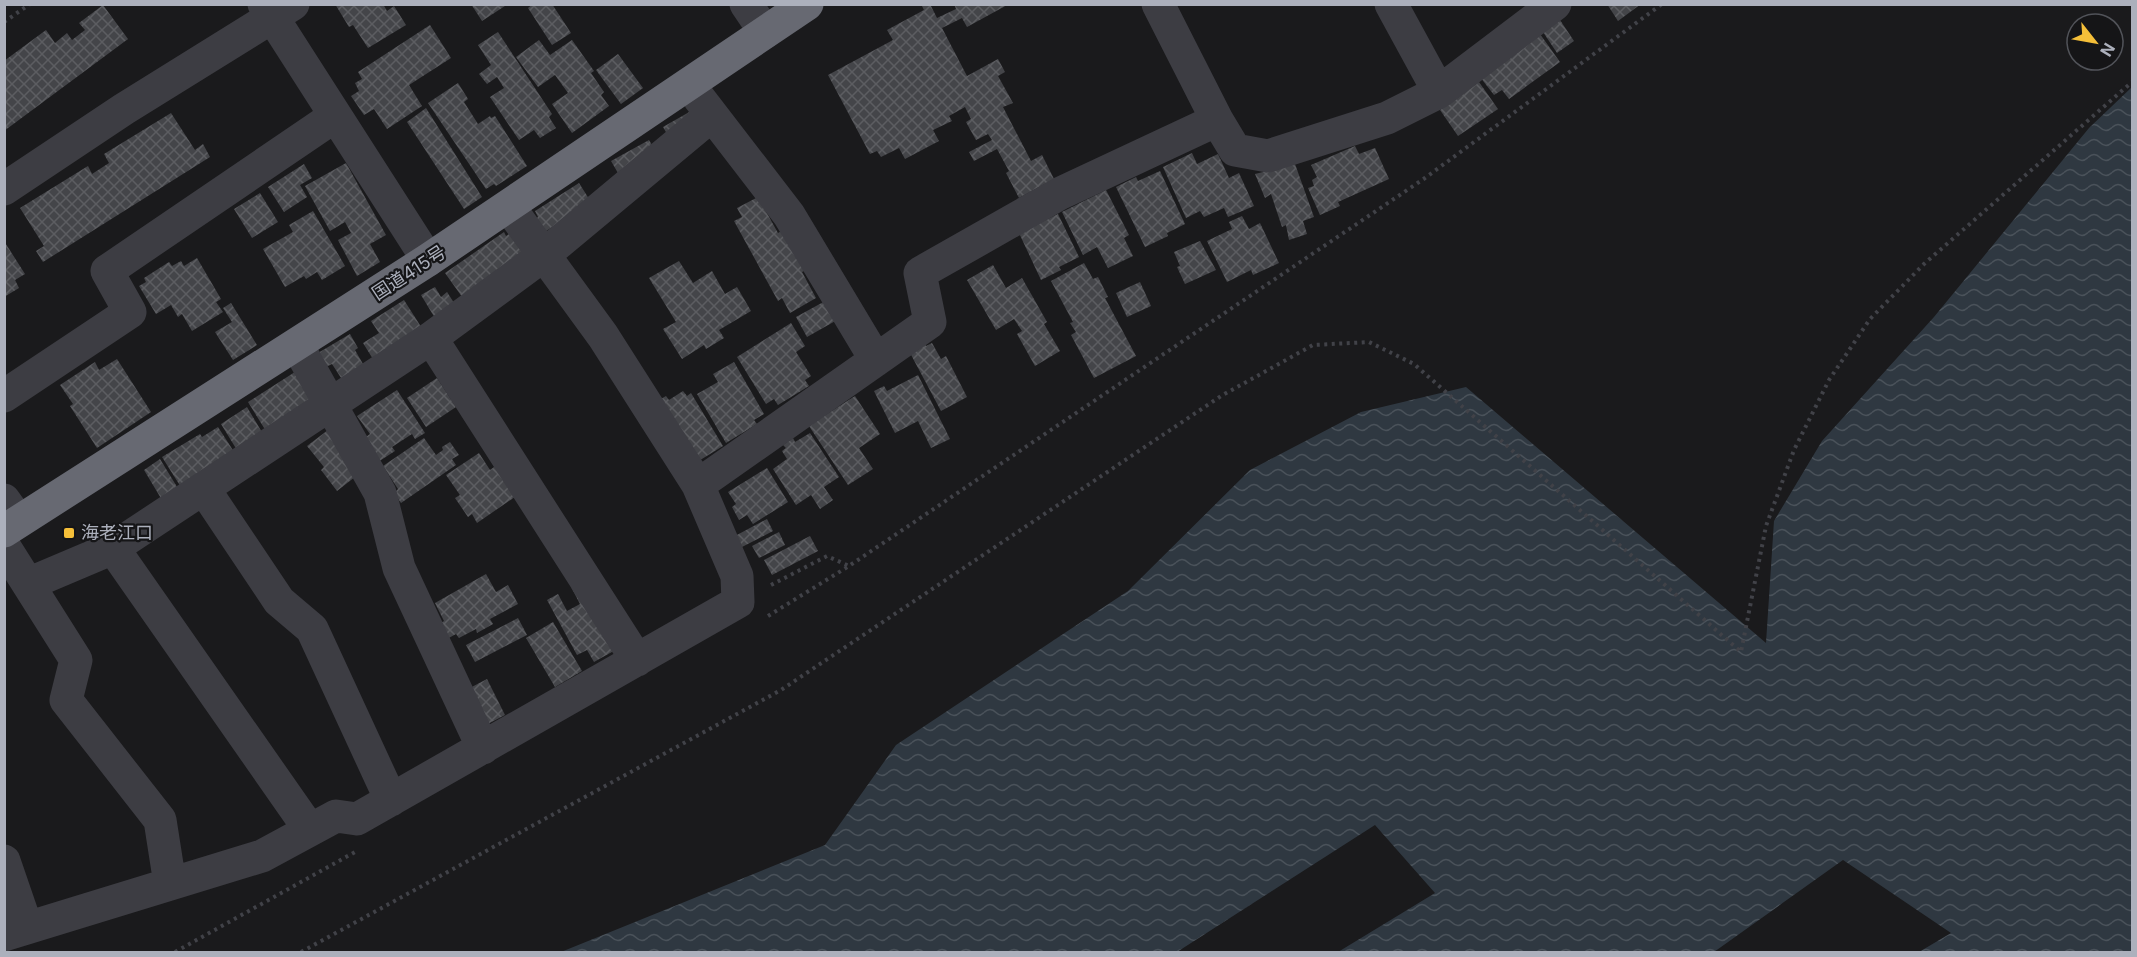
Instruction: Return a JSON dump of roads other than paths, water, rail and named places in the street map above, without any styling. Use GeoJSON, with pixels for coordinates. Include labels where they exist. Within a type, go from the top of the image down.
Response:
{"type":"FeatureCollection","features":[{"type":"Feature","properties":{"kind":"highway","name":"国道415号"},"geometry":{"type":"LineString","coordinates":[[8,524],[297,345],[429,260],[688,85],[768,20],[807,4]]}},
{"type":"Feature","properties":{"kind":"street"},"geometry":{"type":"LineString","coordinates":[[746,4],[768,20]]}},
{"type":"Feature","properties":{"kind":"street"},"geometry":{"type":"LineString","coordinates":[[1158,4],[1217,120],[1235,150],[1268,156],[1387,118],[1439,92],[1555,4]]}},
{"type":"Feature","properties":{"kind":"street"},"geometry":{"type":"LineString","coordinates":[[1391,4],[1439,92]]}},
{"type":"Feature","properties":{"kind":"street"},"geometry":{"type":"LineString","coordinates":[[4,189],[276,9],[335,116],[429,260]]}},
{"type":"Feature","properties":{"kind":"street"},"geometry":{"type":"LineString","coordinates":[[688,85],[789,215],[876,360]]}},
{"type":"Feature","properties":{"kind":"street"},"geometry":{"type":"LineString","coordinates":[[4,396],[130,312],[107,271],[335,116]]}},
{"type":"Feature","properties":{"kind":"street"},"geometry":{"type":"LineString","coordinates":[[28,584],[113,548],[431,338],[544,255],[712,116]]}},
{"type":"Feature","properties":{"kind":"street"},"geometry":{"type":"LineString","coordinates":[[698,486],[930,322],[920,273],[1061,193],[1217,120]]}},
{"type":"Feature","properties":{"kind":"street"},"geometry":{"type":"LineString","coordinates":[[4,861],[16,932],[262,856],[336,816],[357,819],[637,660],[751,610],[698,486],[603,336],[508,207]]}},
{"type":"Feature","properties":{"kind":"street"},"geometry":{"type":"LineString","coordinates":[[431,338],[637,660]]}},
{"type":"Feature","properties":{"kind":"street"},"geometry":{"type":"LineString","coordinates":[[297,345],[380,493],[399,568],[483,748]]}},
{"type":"Feature","properties":{"kind":"street"},"geometry":{"type":"LineString","coordinates":[[204,489],[279,602],[312,629],[391,800]]}},
{"type":"Feature","properties":{"kind":"street"},"geometry":{"type":"LineString","coordinates":[[8,524],[28,584],[76,660],[66,700],[160,820],[171,884]]}},
{"type":"Feature","properties":{"kind":"street"},"geometry":{"type":"LineString","coordinates":[[113,548],[310,830]]}},
{"type":"Feature","properties":{"kind":"water"},"geometry":{"type":"Polygon","coordinates":[[[2132,87],[2132,952],[561,952],[825,845],[896,745],[1128,591],[1250,470],[1361,412],[1466,387],[1766,643],[1774,521],[1822,441],[1934,317],[2089,128],[2132,87]]]}},
{"type":"Feature","properties":{"kind":"place","name":"海老江口"},"geometry":{"type":"Point","coordinates":[69,533]}}]}
